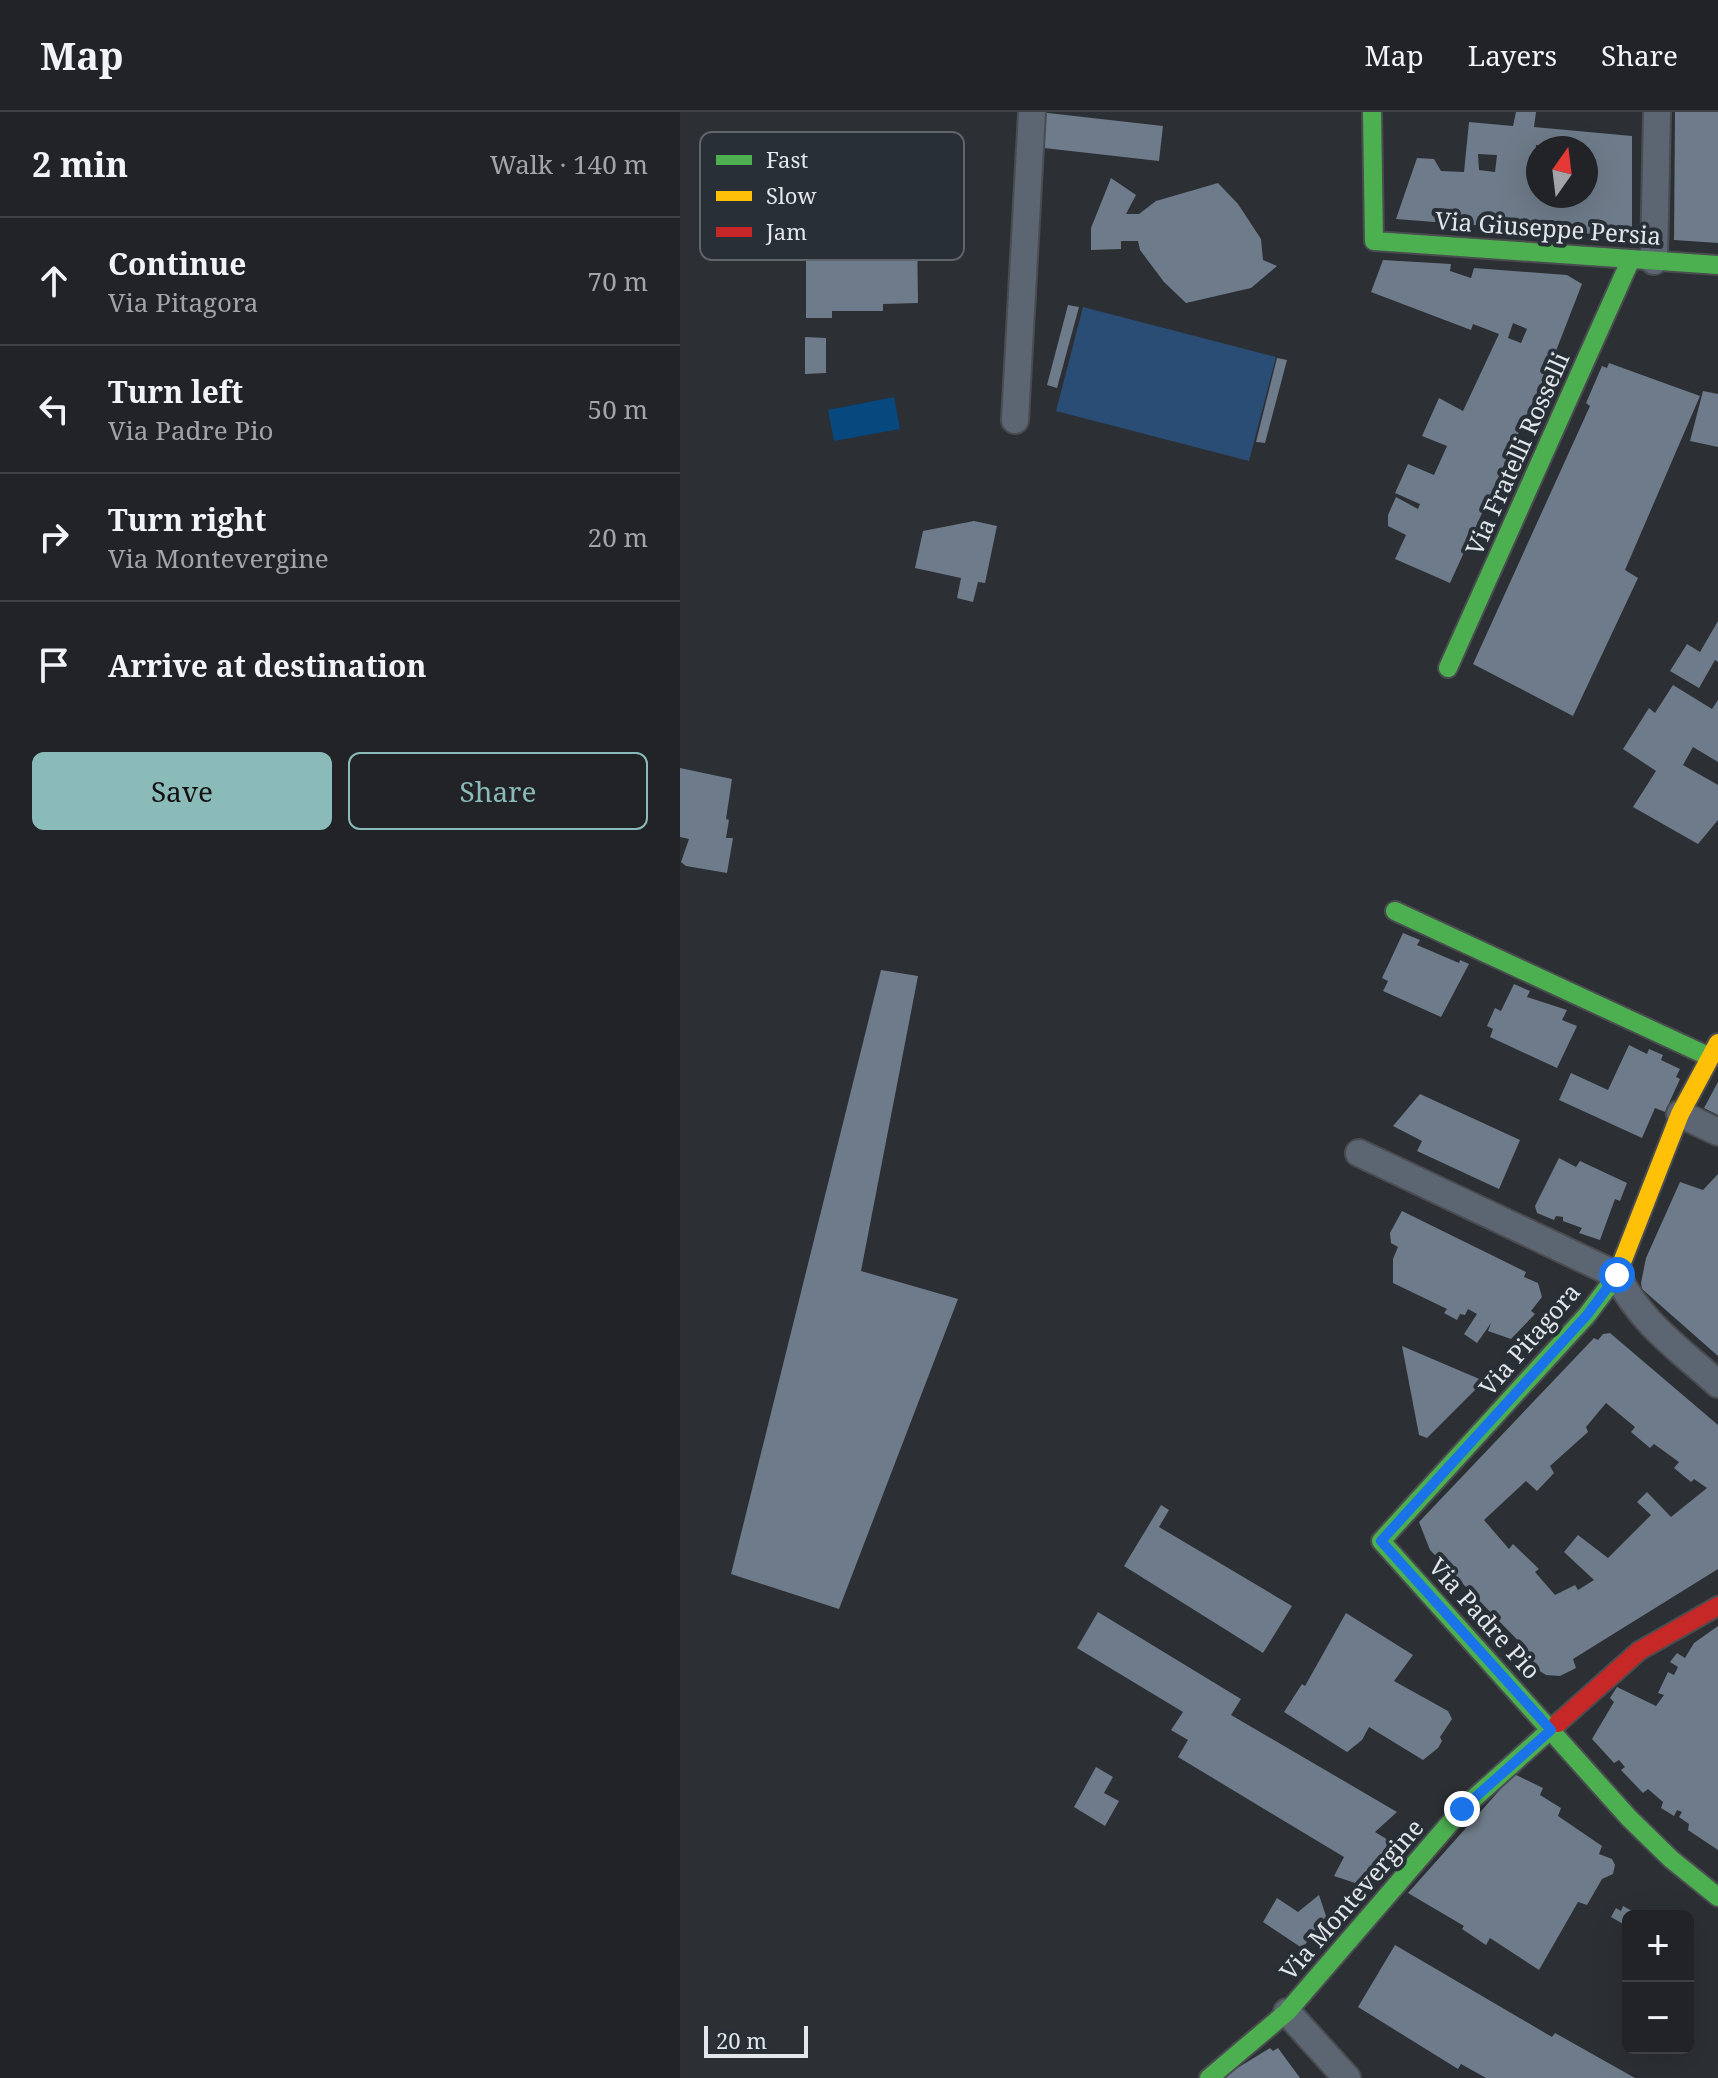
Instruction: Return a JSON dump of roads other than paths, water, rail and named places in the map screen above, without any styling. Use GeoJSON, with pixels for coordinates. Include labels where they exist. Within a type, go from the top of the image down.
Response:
{"type":"FeatureCollection","features":[{"type":"Feature","properties":{"kind":"street"},"geometry":{"type":"LineString","coordinates":[[1015,420],[1032,112]]}},
{"type":"Feature","properties":{"kind":"street","name":"Via Giuseppe Persia"},"geometry":{"type":"LineString","coordinates":[[1372,112],[1374,241],[1718,265]]}},
{"type":"Feature","properties":{"kind":"street"},"geometry":{"type":"LineString","coordinates":[[1643,260],[1657,112]]}},
{"type":"Feature","properties":{"kind":"street","name":"Via Fratelli Rosselli"},"geometry":{"type":"LineString","coordinates":[[1448,668],[1643,260]]}},
{"type":"Feature","properties":{"kind":"street","name":"Via Pitagora"},"geometry":{"type":"LineString","coordinates":[[1381,1541],[1587,1315],[1617,1275],[1680,1114],[1714,1050],[1395,911]]}},
{"type":"Feature","properties":{"kind":"street"},"geometry":{"type":"LineString","coordinates":[[1680,1114],[1718,1132]]}},
{"type":"Feature","properties":{"kind":"street"},"geometry":{"type":"LineString","coordinates":[[1359,1153],[1617,1275],[1630,1302],[1643,1317],[1718,1384]]}},
{"type":"Feature","properties":{"kind":"street","name":"Via Padre Pio"},"geometry":{"type":"LineString","coordinates":[[1381,1541],[1551,1730],[1618,1811],[1654,1846],[1718,1897]]}},
{"type":"Feature","properties":{"kind":"street","name":"Via Montevergine"},"geometry":{"type":"LineString","coordinates":[[1209,2078],[1287,2012],[1462,1809],[1639,1651],[1718,1606]]}},
{"type":"Feature","properties":{"kind":"street"},"geometry":{"type":"LineString","coordinates":[[1287,2012],[1347,2078]]}}]}
